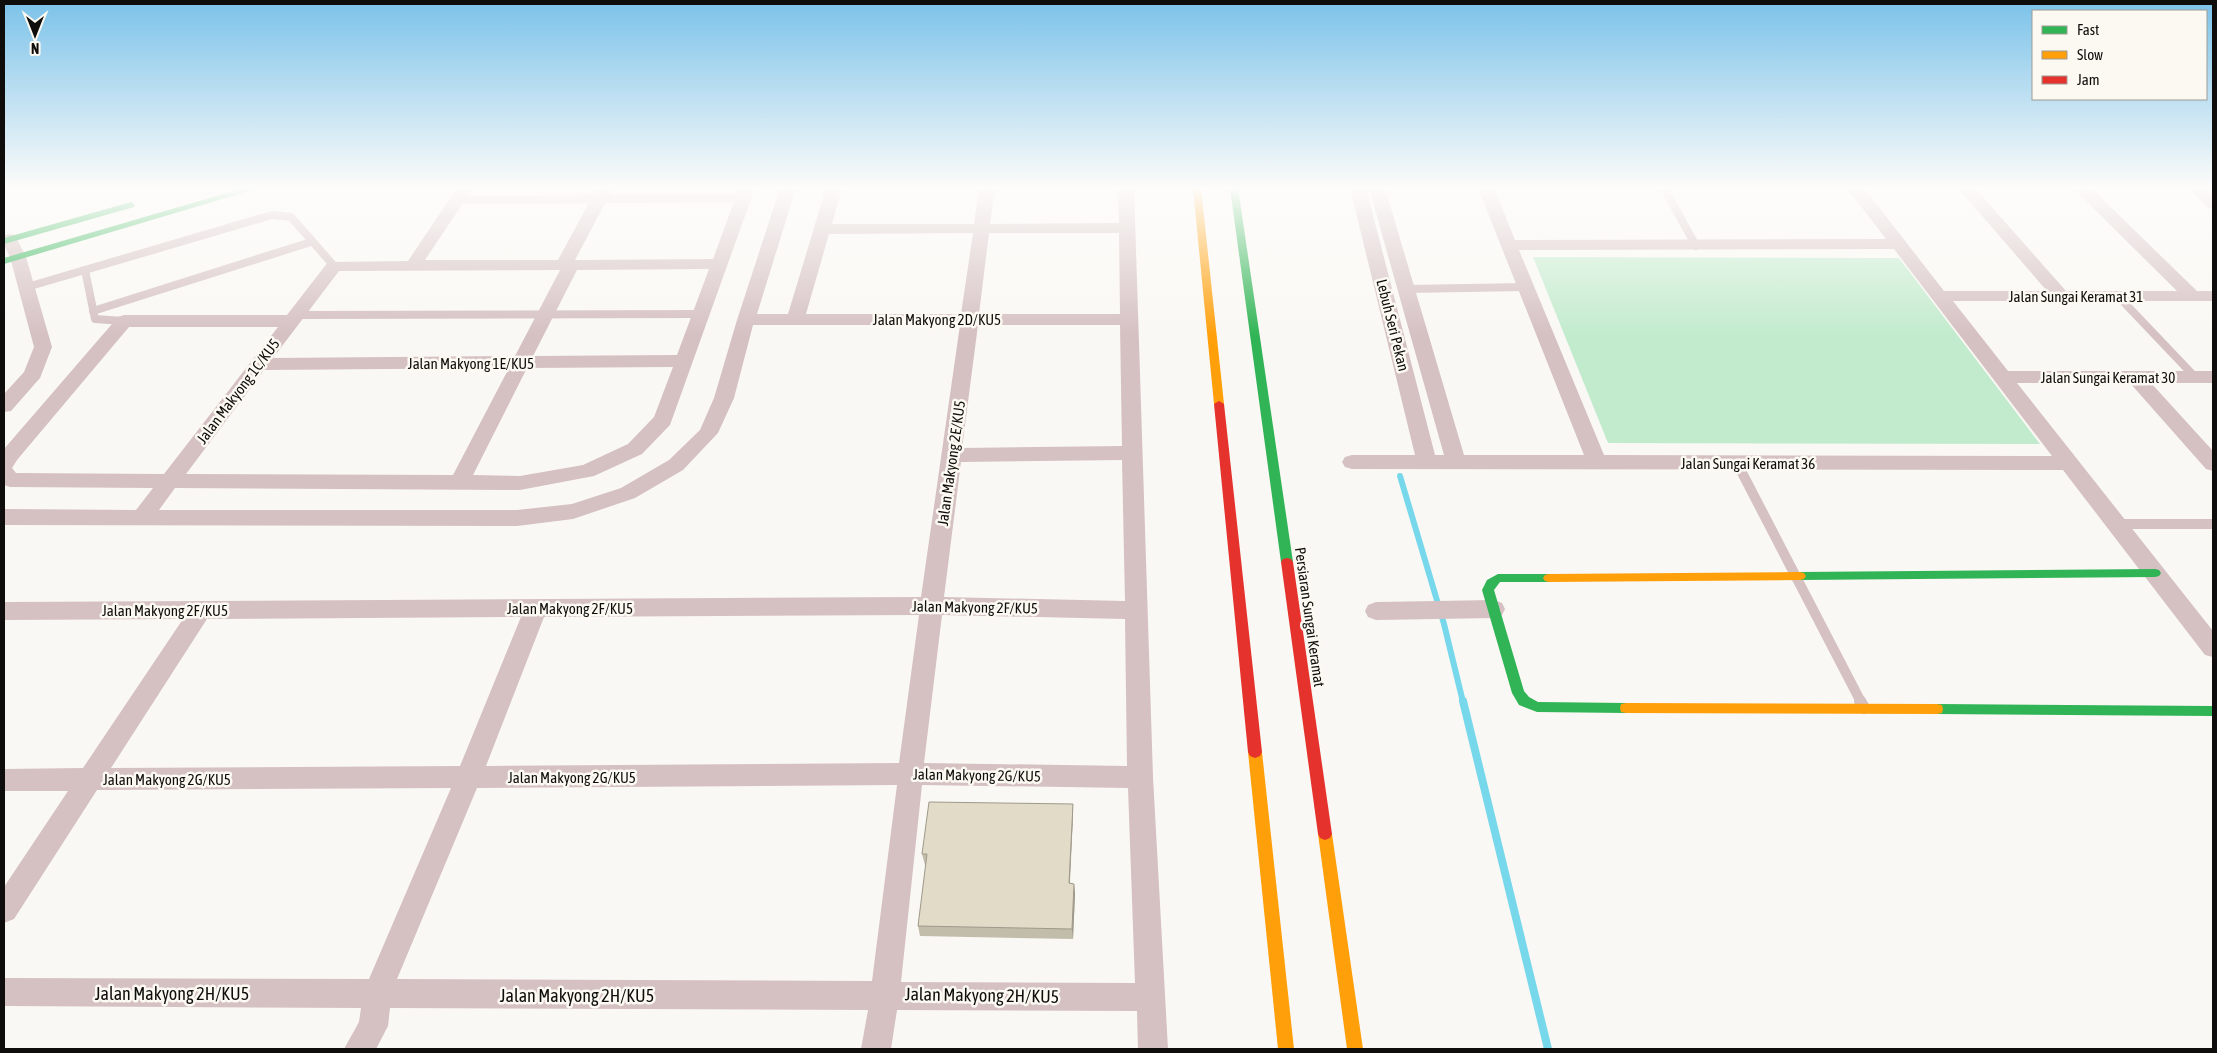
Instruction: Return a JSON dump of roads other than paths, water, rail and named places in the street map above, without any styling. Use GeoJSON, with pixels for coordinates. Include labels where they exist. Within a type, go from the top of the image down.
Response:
{"type":"FeatureCollection","features":[{"type":"Feature","properties":{"kind":"street"},"geometry":{"type":"LineString","coordinates":[[11,259],[86,237]]}},
{"type":"Feature","properties":{"kind":"street"},"geometry":{"type":"LineString","coordinates":[[413,266],[432,237]]}},
{"type":"Feature","properties":{"kind":"street"},"geometry":{"type":"LineString","coordinates":[[459,482],[519,362],[545,315],[581,237]]}},
{"type":"Feature","properties":{"kind":"street"},"geometry":{"type":"LineString","coordinates":[[4,471],[10,480],[520,483],[587,470],[635,449],[663,420],[729,237]]}},
{"type":"Feature","properties":{"kind":"street"},"geometry":{"type":"LineString","coordinates":[[4,517],[517,518],[573,511],[628,493],[676,465],[708,433],[724,398],[772,237]]}},
{"type":"Feature","properties":{"kind":"street"},"geometry":{"type":"LineString","coordinates":[[796,319],[821,237]]}},
{"type":"Feature","properties":{"kind":"street","name":"Jalan Makyong 2E/KU5"},"geometry":{"type":"LineString","coordinates":[[876,1049],[885,994],[910,774],[981,237]]}},
{"type":"Feature","properties":{"kind":"street"},"geometry":{"type":"LineString","coordinates":[[1127,237],[1140,777],[1153,1049]]}},
{"type":"Feature","properties":{"kind":"street"},"geometry":{"type":"LineString","coordinates":[[1202,237],[1286,1049]]}},
{"type":"Feature","properties":{"kind":"street","name":"Persiaran Sungai Keramat"},"geometry":{"type":"LineString","coordinates":[[1241,237],[1355,1049]]}},
{"type":"Feature","properties":{"kind":"street","name":"Lebuh Seri Pekan"},"geometry":{"type":"LineString","coordinates":[[1370,237],[1427,462]]}},
{"type":"Feature","properties":{"kind":"street"},"geometry":{"type":"LineString","coordinates":[[1391,237],[1456,462]]}},
{"type":"Feature","properties":{"kind":"street"},"geometry":{"type":"LineString","coordinates":[[1505,237],[1597,463]]}},
{"type":"Feature","properties":{"kind":"street"},"geometry":{"type":"LineString","coordinates":[[1893,237],[2213,648]]}},
{"type":"Feature","properties":{"kind":"street"},"geometry":{"type":"LineString","coordinates":[[2009,237],[2061,296]]}},
{"type":"Feature","properties":{"kind":"street"},"geometry":{"type":"LineString","coordinates":[[2132,237],[2192,296]]}},
{"type":"Feature","properties":{"kind":"street"},"geometry":{"type":"LineString","coordinates":[[4,406],[33,374],[43,347],[27,287],[11,259],[6,240]]}},
{"type":"Feature","properties":{"kind":"street"},"geometry":{"type":"LineString","coordinates":[[1508,245],[1898,244]]}},
{"type":"Feature","properties":{"kind":"street"},"geometry":{"type":"LineString","coordinates":[[334,266],[719,264]]}},
{"type":"Feature","properties":{"kind":"street","name":"Jalan Makyong 1C/KU5"},"geometry":{"type":"LineString","coordinates":[[142,517],[334,266]]}},
{"type":"Feature","properties":{"kind":"street","name":"Jalan Sungai Keramat 31"},"geometry":{"type":"LineString","coordinates":[[1939,296],[2213,296]]}},
{"type":"Feature","properties":{"kind":"street"},"geometry":{"type":"LineString","coordinates":[[4,465],[10,455],[124,321],[294,318]]}},
{"type":"Feature","properties":{"kind":"street","name":"Jalan Makyong 2D/KU5"},"geometry":{"type":"LineString","coordinates":[[746,320],[1129,319]]}},
{"type":"Feature","properties":{"kind":"street","name":"Jalan Makyong 1E/KU5"},"geometry":{"type":"LineString","coordinates":[[259,364],[684,361]]}},
{"type":"Feature","properties":{"kind":"street","name":"Jalan Sungai Keramat 30"},"geometry":{"type":"LineString","coordinates":[[2002,377],[2204,377]]}},
{"type":"Feature","properties":{"kind":"street"},"geometry":{"type":"LineString","coordinates":[[2135,377],[2213,463]]}},
{"type":"Feature","properties":{"kind":"street"},"geometry":{"type":"LineString","coordinates":[[952,455],[1132,453]]}},
{"type":"Feature","properties":{"kind":"street","name":"Jalan Sungai Keramat 36"},"geometry":{"type":"LineString","coordinates":[[1352,462],[2069,463]]}},
{"type":"Feature","properties":{"kind":"street"},"geometry":{"type":"LineString","coordinates":[[2155,573],[1498,578],[1491,583],[1488,590],[1518,693],[1524,701],[1537,707],[2213,711]]}},
{"type":"Feature","properties":{"kind":"street","name":"Jalan Makyong 2F/KU5"},"geometry":{"type":"LineString","coordinates":[[4,611],[932,606],[1136,610]]}},
{"type":"Feature","properties":{"kind":"street"},"geometry":{"type":"LineString","coordinates":[[359,1049],[373,1026],[377,994],[468,778],[536,609]]}},
{"type":"Feature","properties":{"kind":"street"},"geometry":{"type":"LineString","coordinates":[[1376,611],[1494,609]]}},
{"type":"Feature","properties":{"kind":"street"},"geometry":{"type":"LineString","coordinates":[[4,910],[201,610]]}},
{"type":"Feature","properties":{"kind":"street","name":"Jalan Makyong 2G/KU5"},"geometry":{"type":"LineString","coordinates":[[4,780],[910,774],[1140,777]]}},
{"type":"Feature","properties":{"kind":"street","name":"Jalan Makyong 2H/KU5"},"geometry":{"type":"LineString","coordinates":[[4,992],[885,994],[1151,997]]}},
{"type":"Feature","properties":{"kind":"lane"},"geometry":{"type":"LineString","coordinates":[[27,287],[197,237]]}},
{"type":"Feature","properties":{"kind":"lane"},"geometry":{"type":"LineString","coordinates":[[307,237],[334,266]]}},
{"type":"Feature","properties":{"kind":"lane"},"geometry":{"type":"LineString","coordinates":[[1691,237],[1696,246]]}},
{"type":"Feature","properties":{"kind":"lane"},"geometry":{"type":"LineString","coordinates":[[93,311],[311,242]]}},
{"type":"Feature","properties":{"kind":"lane"},"geometry":{"type":"LineString","coordinates":[[85,270],[95,319],[124,321]]}},
{"type":"Feature","properties":{"kind":"lane"},"geometry":{"type":"LineString","coordinates":[[1406,288],[1525,287]]}},
{"type":"Feature","properties":{"kind":"lane"},"geometry":{"type":"LineString","coordinates":[[2118,296],[2204,377]]}},
{"type":"Feature","properties":{"kind":"lane"},"geometry":{"type":"LineString","coordinates":[[294,318],[701,314]]}},
{"type":"Feature","properties":{"kind":"lane"},"geometry":{"type":"LineString","coordinates":[[1737,463],[1865,709]]}},
{"type":"Feature","properties":{"kind":"lane"},"geometry":{"type":"LineString","coordinates":[[2116,524],[2213,524]]}},
{"type":"Feature","properties":{"kind":"waterway"},"geometry":{"type":"LineString","coordinates":[[1400,476],[1444,624],[1463,702]]}},
{"type":"Feature","properties":{"kind":"waterway"},"geometry":{"type":"LineString","coordinates":[[1463,701],[1548,1049]]}}]}
